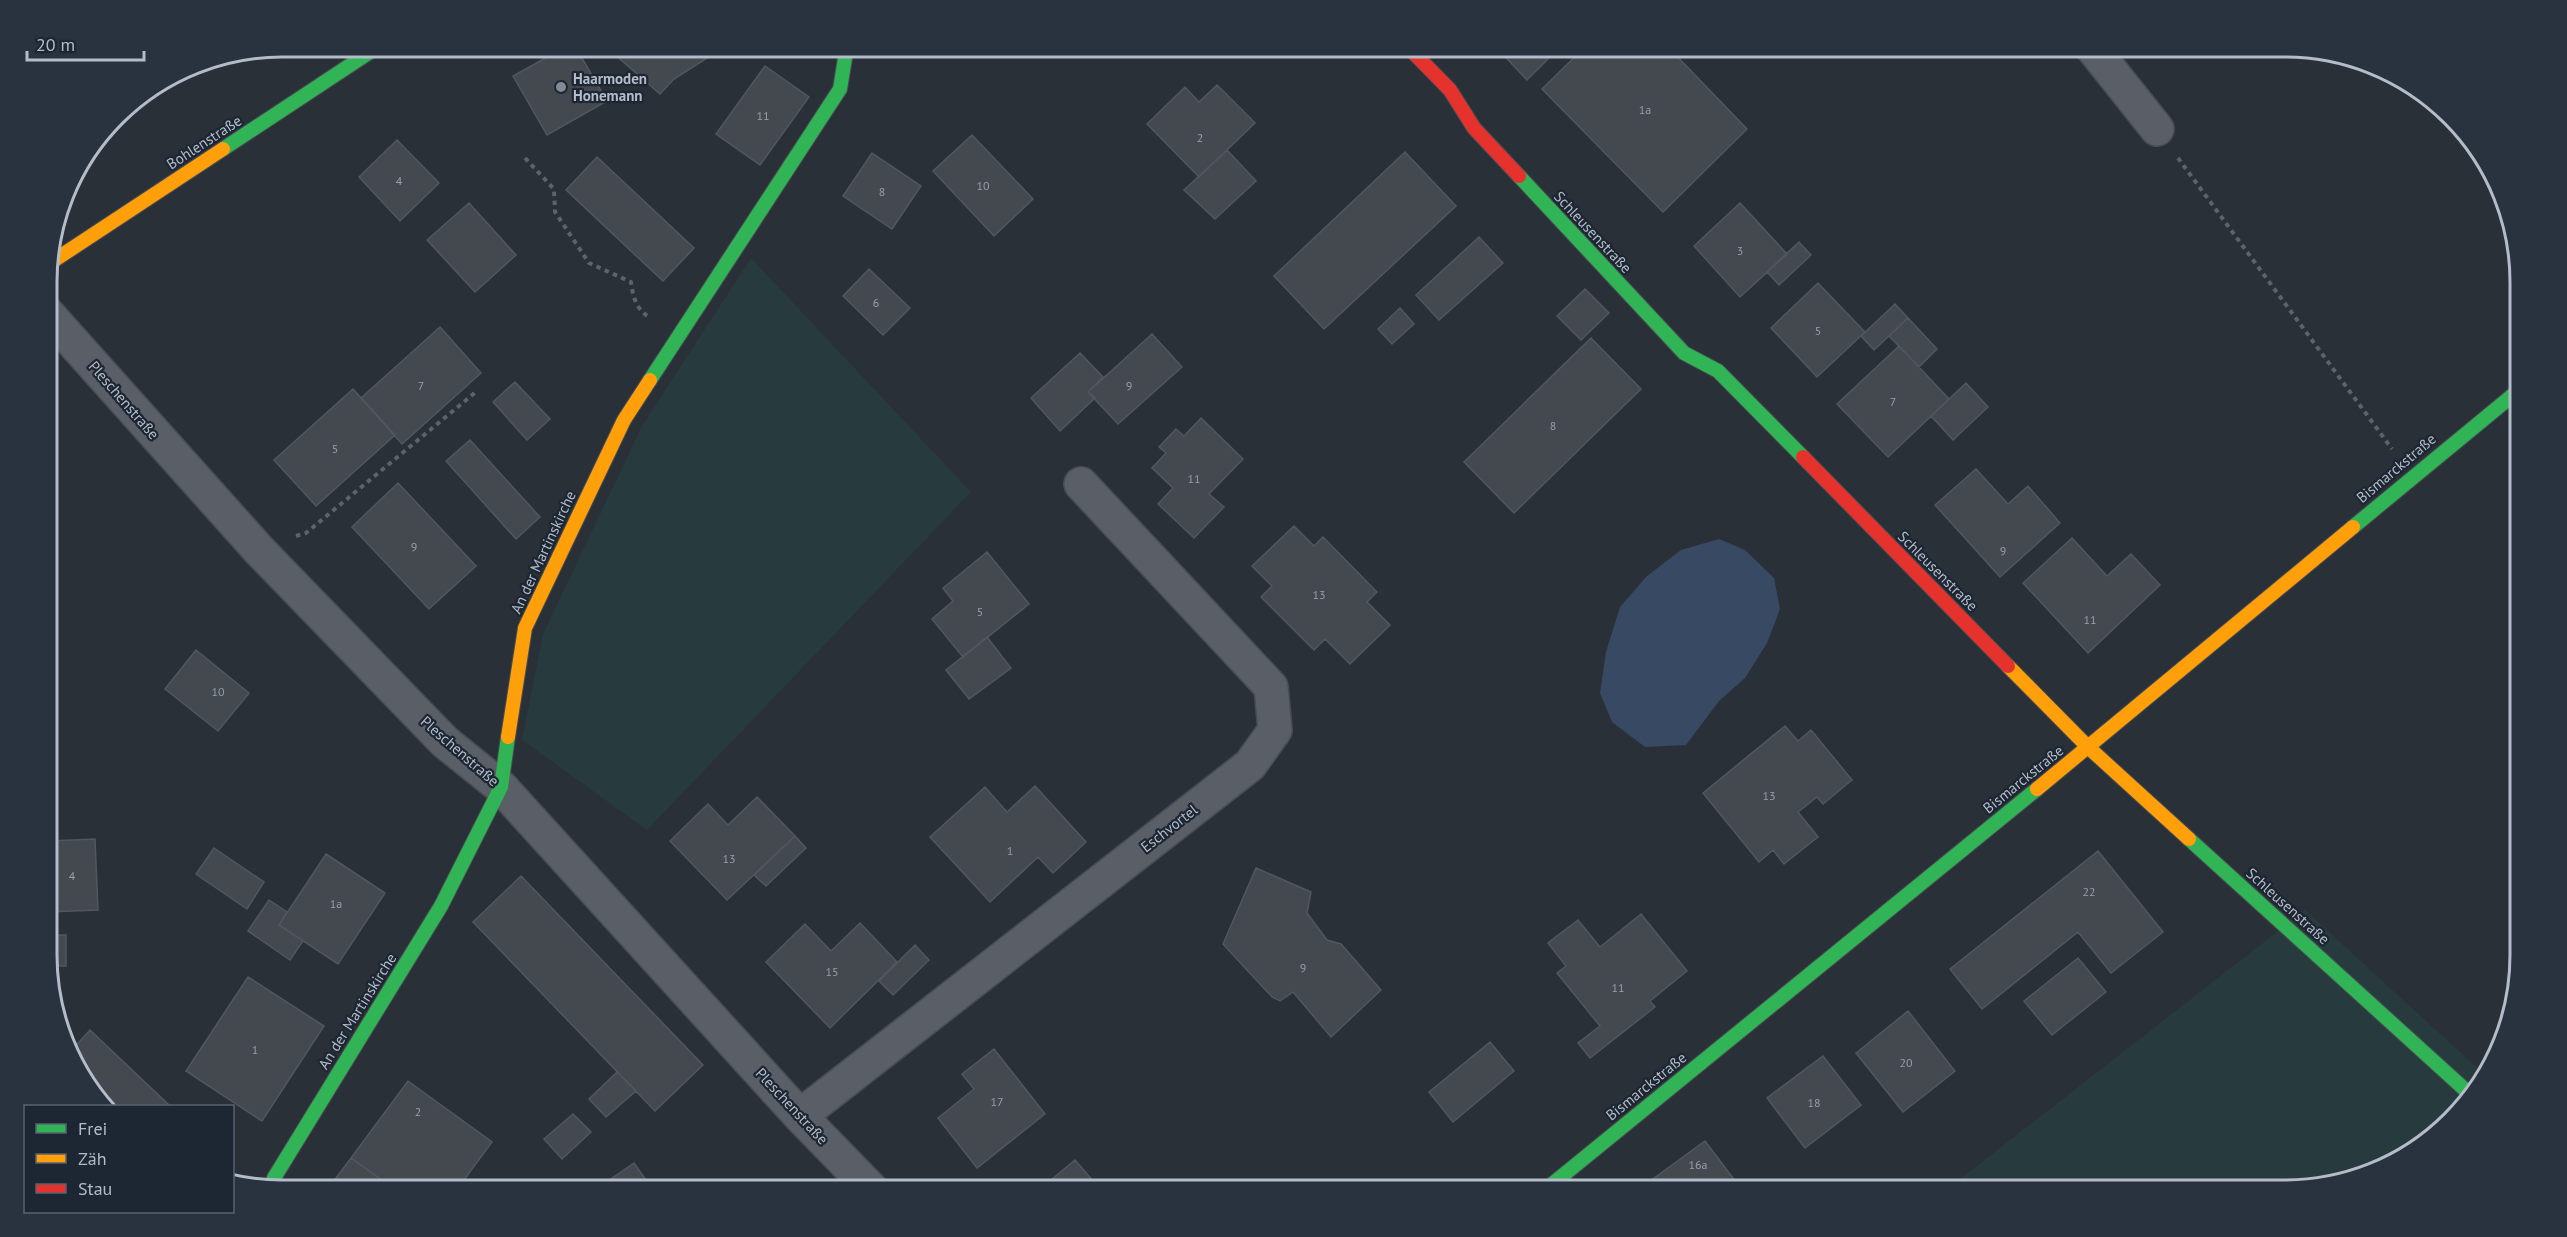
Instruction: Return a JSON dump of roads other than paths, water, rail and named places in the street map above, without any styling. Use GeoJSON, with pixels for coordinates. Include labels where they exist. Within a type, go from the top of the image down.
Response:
{"type":"FeatureCollection","features":[{"type":"Feature","properties":{"kind":"street","name":"Bohlenstraße"},"geometry":{"type":"LineString","coordinates":[[58,258],[362,57]]}},
{"type":"Feature","properties":{"kind":"street","name":"An der Martinskirche"},"geometry":{"type":"LineString","coordinates":[[273,1180],[441,906],[501,787],[512,702],[525,628],[624,420],[840,89],[845,57]]}},
{"type":"Feature","properties":{"kind":"street","name":"Schleusenstraße"},"geometry":{"type":"LineString","coordinates":[[1418,57],[1450,90],[1474,128],[1684,353],[1718,371],[2088,747],[2465,1090]]}},
{"type":"Feature","properties":{"kind":"street"},"geometry":{"type":"LineString","coordinates":[[2100,57],[2157,129]]}},
{"type":"Feature","properties":{"kind":"street","name":"Pleschenstraße"},"geometry":{"type":"LineString","coordinates":[[57,324],[258,549],[445,742],[501,787],[800,1116],[862,1180]]}},
{"type":"Feature","properties":{"kind":"street","name":"Bismarckstraße"},"geometry":{"type":"LineString","coordinates":[[1557,1180],[2088,747],[2412,476],[2510,397]]}},
{"type":"Feature","properties":{"kind":"street","name":"Eschvortel"},"geometry":{"type":"LineString","coordinates":[[800,1116],[1251,765],[1275,730],[1271,687],[1081,484]]}},
{"type":"Feature","properties":{"kind":"water"},"geometry":{"type":"Polygon","coordinates":[[[1719,539],[1745,550],[1774,578],[1780,609],[1767,643],[1745,678],[1719,701],[1686,745],[1645,747],[1612,722],[1600,693],[1606,652],[1620,607],[1647,576],[1681,550],[1719,539]]]}},
{"type":"Feature","properties":{"kind":"place","name":"Haarmoden Honemann"},"geometry":{"type":"Point","coordinates":[561,87]}}]}
